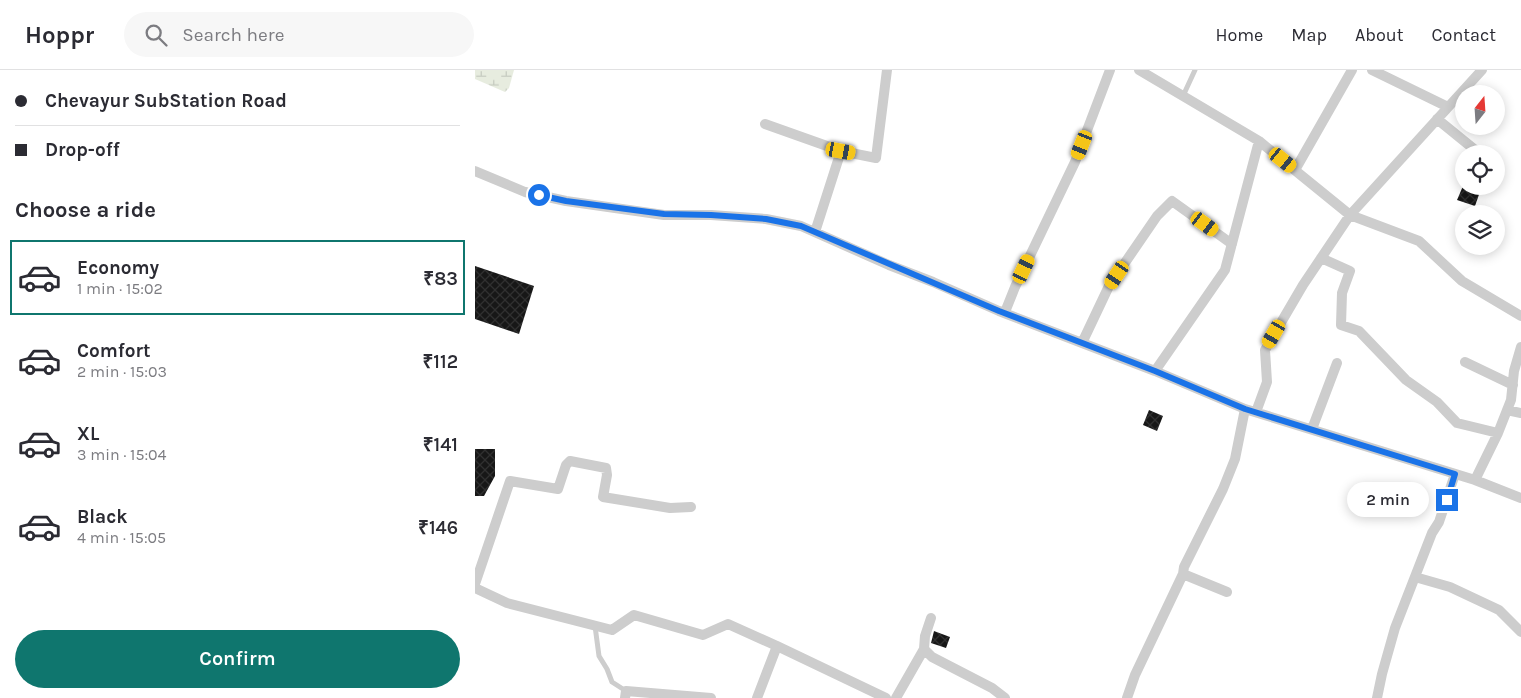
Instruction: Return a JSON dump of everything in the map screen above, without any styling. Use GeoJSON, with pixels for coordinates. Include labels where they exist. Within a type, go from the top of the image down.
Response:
{"type":"FeatureCollection","features":[{"type":"Feature","properties":{"kind":"street"},"geometry":{"type":"LineString","coordinates":[[765,124],[841,151],[876,158],[887,70]]}},
{"type":"Feature","properties":{"kind":"street"},"geometry":{"type":"LineString","coordinates":[[1005,312],[1015,287],[1075,162],[1110,70]]}},
{"type":"Feature","properties":{"kind":"street"},"geometry":{"type":"LineString","coordinates":[[1139,70],[1259,140],[1350,215],[1419,241],[1462,281],[1521,316]]}},
{"type":"Feature","properties":{"kind":"street"},"geometry":{"type":"LineString","coordinates":[[1295,170],[1352,70]]}},
{"type":"Feature","properties":{"kind":"street"},"geometry":{"type":"LineString","coordinates":[[1372,70],[1448,107]]}},
{"type":"Feature","properties":{"kind":"street"},"geometry":{"type":"LineString","coordinates":[[1256,412],[1267,382],[1265,350],[1303,285],[1350,215],[1483,70]]}},
{"type":"Feature","properties":{"kind":"street"},"geometry":{"type":"LineString","coordinates":[[1437,119],[1469,145]]}},
{"type":"Feature","properties":{"kind":"street"},"geometry":{"type":"LineString","coordinates":[[1155,371],[1225,270],[1259,140]]}},
{"type":"Feature","properties":{"kind":"street"},"geometry":{"type":"LineString","coordinates":[[815,232],[841,151]]}},
{"type":"Feature","properties":{"kind":"street"},"geometry":{"type":"LineString","coordinates":[[475,171],[525,192],[566,201],[664,214],[766,219],[801,226],[889,265],[1245,409],[1475,480],[1521,498]]}},
{"type":"Feature","properties":{"kind":"street"},"geometry":{"type":"LineString","coordinates":[[1082,344],[1109,286],[1157,216],[1172,201],[1232,244]]}},
{"type":"Feature","properties":{"kind":"street"},"geometry":{"type":"LineString","coordinates":[[1321,258],[1350,271],[1342,293],[1341,325],[1359,331],[1406,380],[1437,402],[1457,423],[1497,434]]}},
{"type":"Feature","properties":{"kind":"street"},"geometry":{"type":"LineString","coordinates":[[1475,480],[1511,400],[1514,371],[1521,346]]}},
{"type":"Feature","properties":{"kind":"street"},"geometry":{"type":"LineString","coordinates":[[1465,362],[1513,385]]}},
{"type":"Feature","properties":{"kind":"street"},"geometry":{"type":"LineString","coordinates":[[1311,429],[1337,363]]}},
{"type":"Feature","properties":{"kind":"street"},"geometry":{"type":"LineString","coordinates":[[1127,698],[1135,675],[1183,574],[1184,567],[1223,489],[1235,458],[1245,409]]}},
{"type":"Feature","properties":{"kind":"street"},"geometry":{"type":"LineString","coordinates":[[1507,410],[1521,413]]}},
{"type":"Feature","properties":{"kind":"street"},"geometry":{"type":"LineString","coordinates":[[691,507],[670,508],[603,497],[607,475],[606,468],[570,461],[566,465],[558,489],[510,481],[475,586],[507,603],[612,630],[634,615],[703,635],[728,624],[886,698]]}},
{"type":"Feature","properties":{"kind":"street"},"geometry":{"type":"LineString","coordinates":[[1377,698],[1395,628],[1432,534],[1439,522],[1455,474]]}},
{"type":"Feature","properties":{"kind":"street"},"geometry":{"type":"LineString","coordinates":[[1183,574],[1227,592]]}},
{"type":"Feature","properties":{"kind":"street"},"geometry":{"type":"LineString","coordinates":[[1415,577],[1450,588],[1499,610],[1521,632]]}},
{"type":"Feature","properties":{"kind":"street"},"geometry":{"type":"LineString","coordinates":[[896,698],[924,649],[925,636],[931,618]]}},
{"type":"Feature","properties":{"kind":"street"},"geometry":{"type":"LineString","coordinates":[[757,698],[777,646]]}},
{"type":"Feature","properties":{"kind":"street"},"geometry":{"type":"LineString","coordinates":[[924,649],[932,657],[992,688],[1005,698]]}},
{"type":"Feature","properties":{"kind":"street"},"geometry":{"type":"LineString","coordinates":[[626,694],[711,698]]}},
{"type":"Feature","properties":{"kind":"lane"},"geometry":{"type":"LineString","coordinates":[[1183,96],[1195,70]]}},
{"type":"Feature","properties":{"kind":"lane"},"geometry":{"type":"LineString","coordinates":[[595,626],[599,656],[612,682],[626,694]]}},
{"type":"Feature","properties":{"kind":"green space"},"geometry":{"type":"Polygon","coordinates":[[[475,70],[514,70],[509,88],[505,92],[475,79],[475,70]]]}},
{"type":"Feature","properties":{"kind":"building"},"geometry":{"type":"Polygon","coordinates":[[[1459,195],[1479,195],[1475,205],[1457,200],[1459,195]]]}},
{"type":"Feature","properties":{"kind":"building"},"geometry":{"type":"Polygon","coordinates":[[[475,266],[534,286],[519,334],[475,319],[475,266]]]}},
{"type":"Feature","properties":{"kind":"building"},"geometry":{"type":"Polygon","coordinates":[[[1149,410],[1163,416],[1157,431],[1143,425],[1149,410]]]}},
{"type":"Feature","properties":{"kind":"building"},"geometry":{"type":"Polygon","coordinates":[[[475,449],[495,449],[495,476],[484,496],[475,496],[475,449]]]}},
{"type":"Feature","properties":{"kind":"building"},"geometry":{"type":"Polygon","coordinates":[[[934,631],[950,637],[946,648],[931,643],[934,631]]]}},
{"type":"Feature","properties":{"kind":"route"},"geometry":{"type":"LineString","coordinates":[[539,195],[566,201],[664,214],[766,219],[801,226],[999,311],[1155,371],[1245,409],[1455,474],[1447,500]]}}]}
